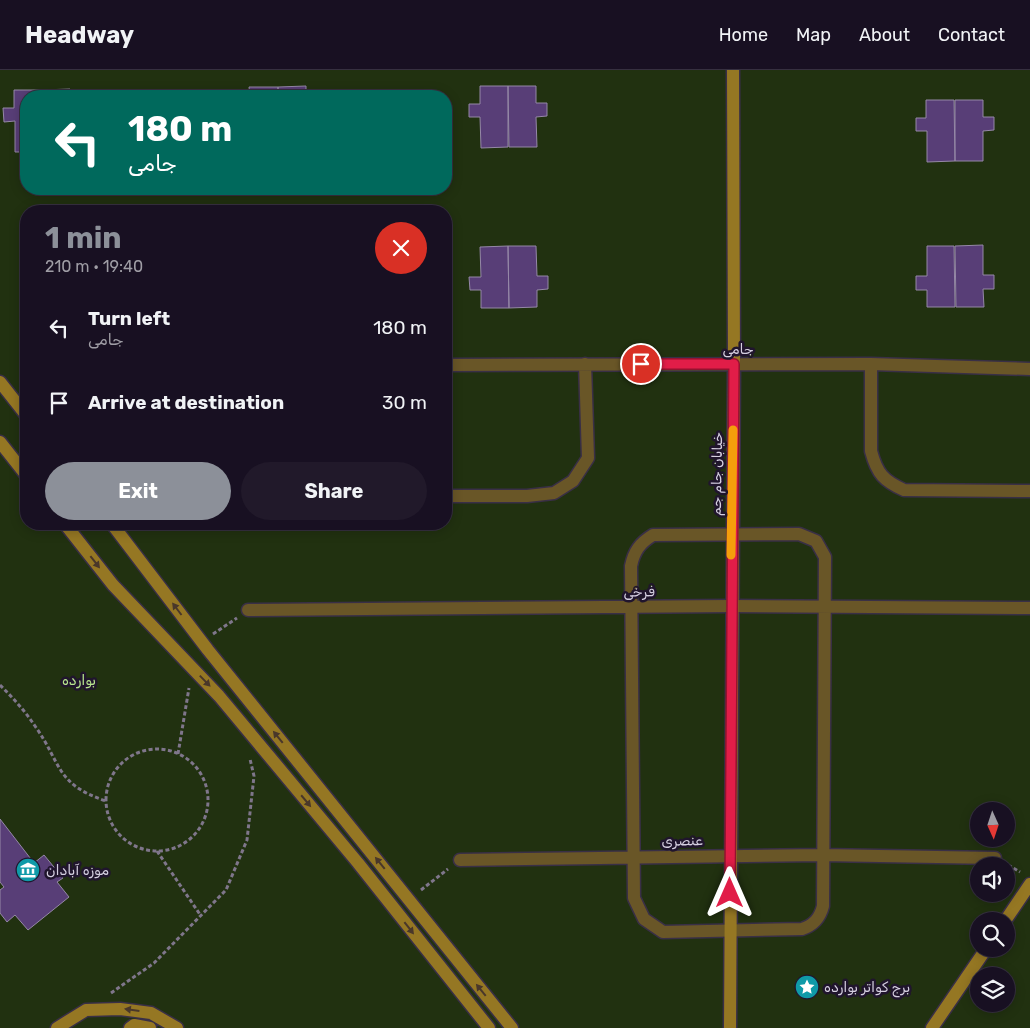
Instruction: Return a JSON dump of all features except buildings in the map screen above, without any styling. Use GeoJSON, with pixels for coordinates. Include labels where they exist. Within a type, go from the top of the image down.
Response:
{"type":"FeatureCollection","features":[{"type":"Feature","properties":{"kind":"main road","name":"خیابان جام جم"},"geometry":{"type":"LineString","coordinates":[[730,1028],[731,535],[734,364],[733,70]]}},
{"type":"Feature","properties":{"kind":"main road"},"geometry":{"type":"LineString","coordinates":[[0,382],[20,407]]}},
{"type":"Feature","properties":{"kind":"main road"},"geometry":{"type":"LineString","coordinates":[[0,442],[20,468]]}},
{"type":"Feature","properties":{"kind":"main road"},"geometry":{"type":"LineString","coordinates":[[69,530],[113,585],[219,696],[358,864],[489,1028]]}},
{"type":"Feature","properties":{"kind":"main road"},"geometry":{"type":"LineString","coordinates":[[117,530],[202,642],[512,1028]]}},
{"type":"Feature","properties":{"kind":"main road"},"geometry":{"type":"LineString","coordinates":[[1010,912],[1026,879]]}},
{"type":"Feature","properties":{"kind":"main road"},"geometry":{"type":"LineString","coordinates":[[932,1028],[981,957]]}},
{"type":"Feature","properties":{"kind":"main road"},"geometry":{"type":"LineString","coordinates":[[57,1028],[86,1010],[120,1009],[151,1013],[177,1028]]}},
{"type":"Feature","properties":{"kind":"main road"},"geometry":{"type":"LineString","coordinates":[[130,1028],[134,1025],[150,1028]]}},
{"type":"Feature","properties":{"kind":"street"},"geometry":{"type":"LineString","coordinates":[[452,496],[527,496],[554,493],[573,481],[588,458],[585,364]]}},
{"type":"Feature","properties":{"kind":"street","name":"جامی"},"geometry":{"type":"LineString","coordinates":[[452,365],[871,364],[1030,369]]}},
{"type":"Feature","properties":{"kind":"street"},"geometry":{"type":"LineString","coordinates":[[871,364],[871,452],[875,465],[886,482],[904,490],[1030,490]]}},
{"type":"Feature","properties":{"kind":"street"},"geometry":{"type":"LineString","coordinates":[[799,534],[816,541],[825,557],[824,607],[823,906],[816,921],[802,930],[663,932],[652,927],[637,909],[634,898],[631,566],[637,548],[644,540],[653,536],[799,534]]}},
{"type":"Feature","properties":{"kind":"street","name":"فرخی"},"geometry":{"type":"LineString","coordinates":[[248,610],[731,606],[1030,608]]}},
{"type":"Feature","properties":{"kind":"street","name":"عنصری"},"geometry":{"type":"LineString","coordinates":[[460,860],[822,854],[970,857]]}},
{"type":"Feature","properties":{"kind":"path"},"geometry":{"type":"LineString","coordinates":[[202,642],[248,610]]}},
{"type":"Feature","properties":{"kind":"path"},"geometry":{"type":"LineString","coordinates":[[178,754],[192,668]]}},
{"type":"Feature","properties":{"kind":"path"},"geometry":{"type":"LineString","coordinates":[[0,686],[36,727],[57,766],[74,787],[106,801]]}},
{"type":"Feature","properties":{"kind":"path"},"geometry":{"type":"LineString","coordinates":[[153,750],[178,754],[193,765],[204,780],[208,792],[206,817],[192,838],[170,850],[158,851],[135,846],[118,833],[108,813],[106,801],[112,777],[129,758],[153,750]]}},
{"type":"Feature","properties":{"kind":"path"},"geometry":{"type":"LineString","coordinates":[[109,994],[154,963],[226,890],[247,840],[254,776],[248,750]]}},
{"type":"Feature","properties":{"kind":"path"},"geometry":{"type":"LineString","coordinates":[[158,851],[200,916]]}},
{"type":"Feature","properties":{"kind":"path"},"geometry":{"type":"LineString","coordinates":[[408,899],[460,860]]}},
{"type":"Feature","properties":{"kind":"path"},"geometry":{"type":"LineString","coordinates":[[1015,872],[1026,879]]}},
{"type":"Feature","properties":{"kind":"green space","name":"بوارده"},"geometry":{"type":"Polygon","coordinates":[[[0,70],[1030,70],[1030,1028],[0,1028],[0,70]]]}},
{"type":"Feature","properties":{"kind":"slow traffic"},"geometry":{"type":"LineString","coordinates":[[731,555],[733,430]]}},
{"type":"Feature","properties":{"kind":"place","name":"موزه آبادان"},"geometry":{"type":"Point","coordinates":[28,870]}},
{"type":"Feature","properties":{"kind":"place","name":"برج کواتر بوارده"},"geometry":{"type":"Point","coordinates":[807,987]}},
{"type":"Feature","properties":{"kind":"route"},"geometry":{"type":"LineString","coordinates":[[641,364],[734,364],[731,535],[730,893]]}}]}
